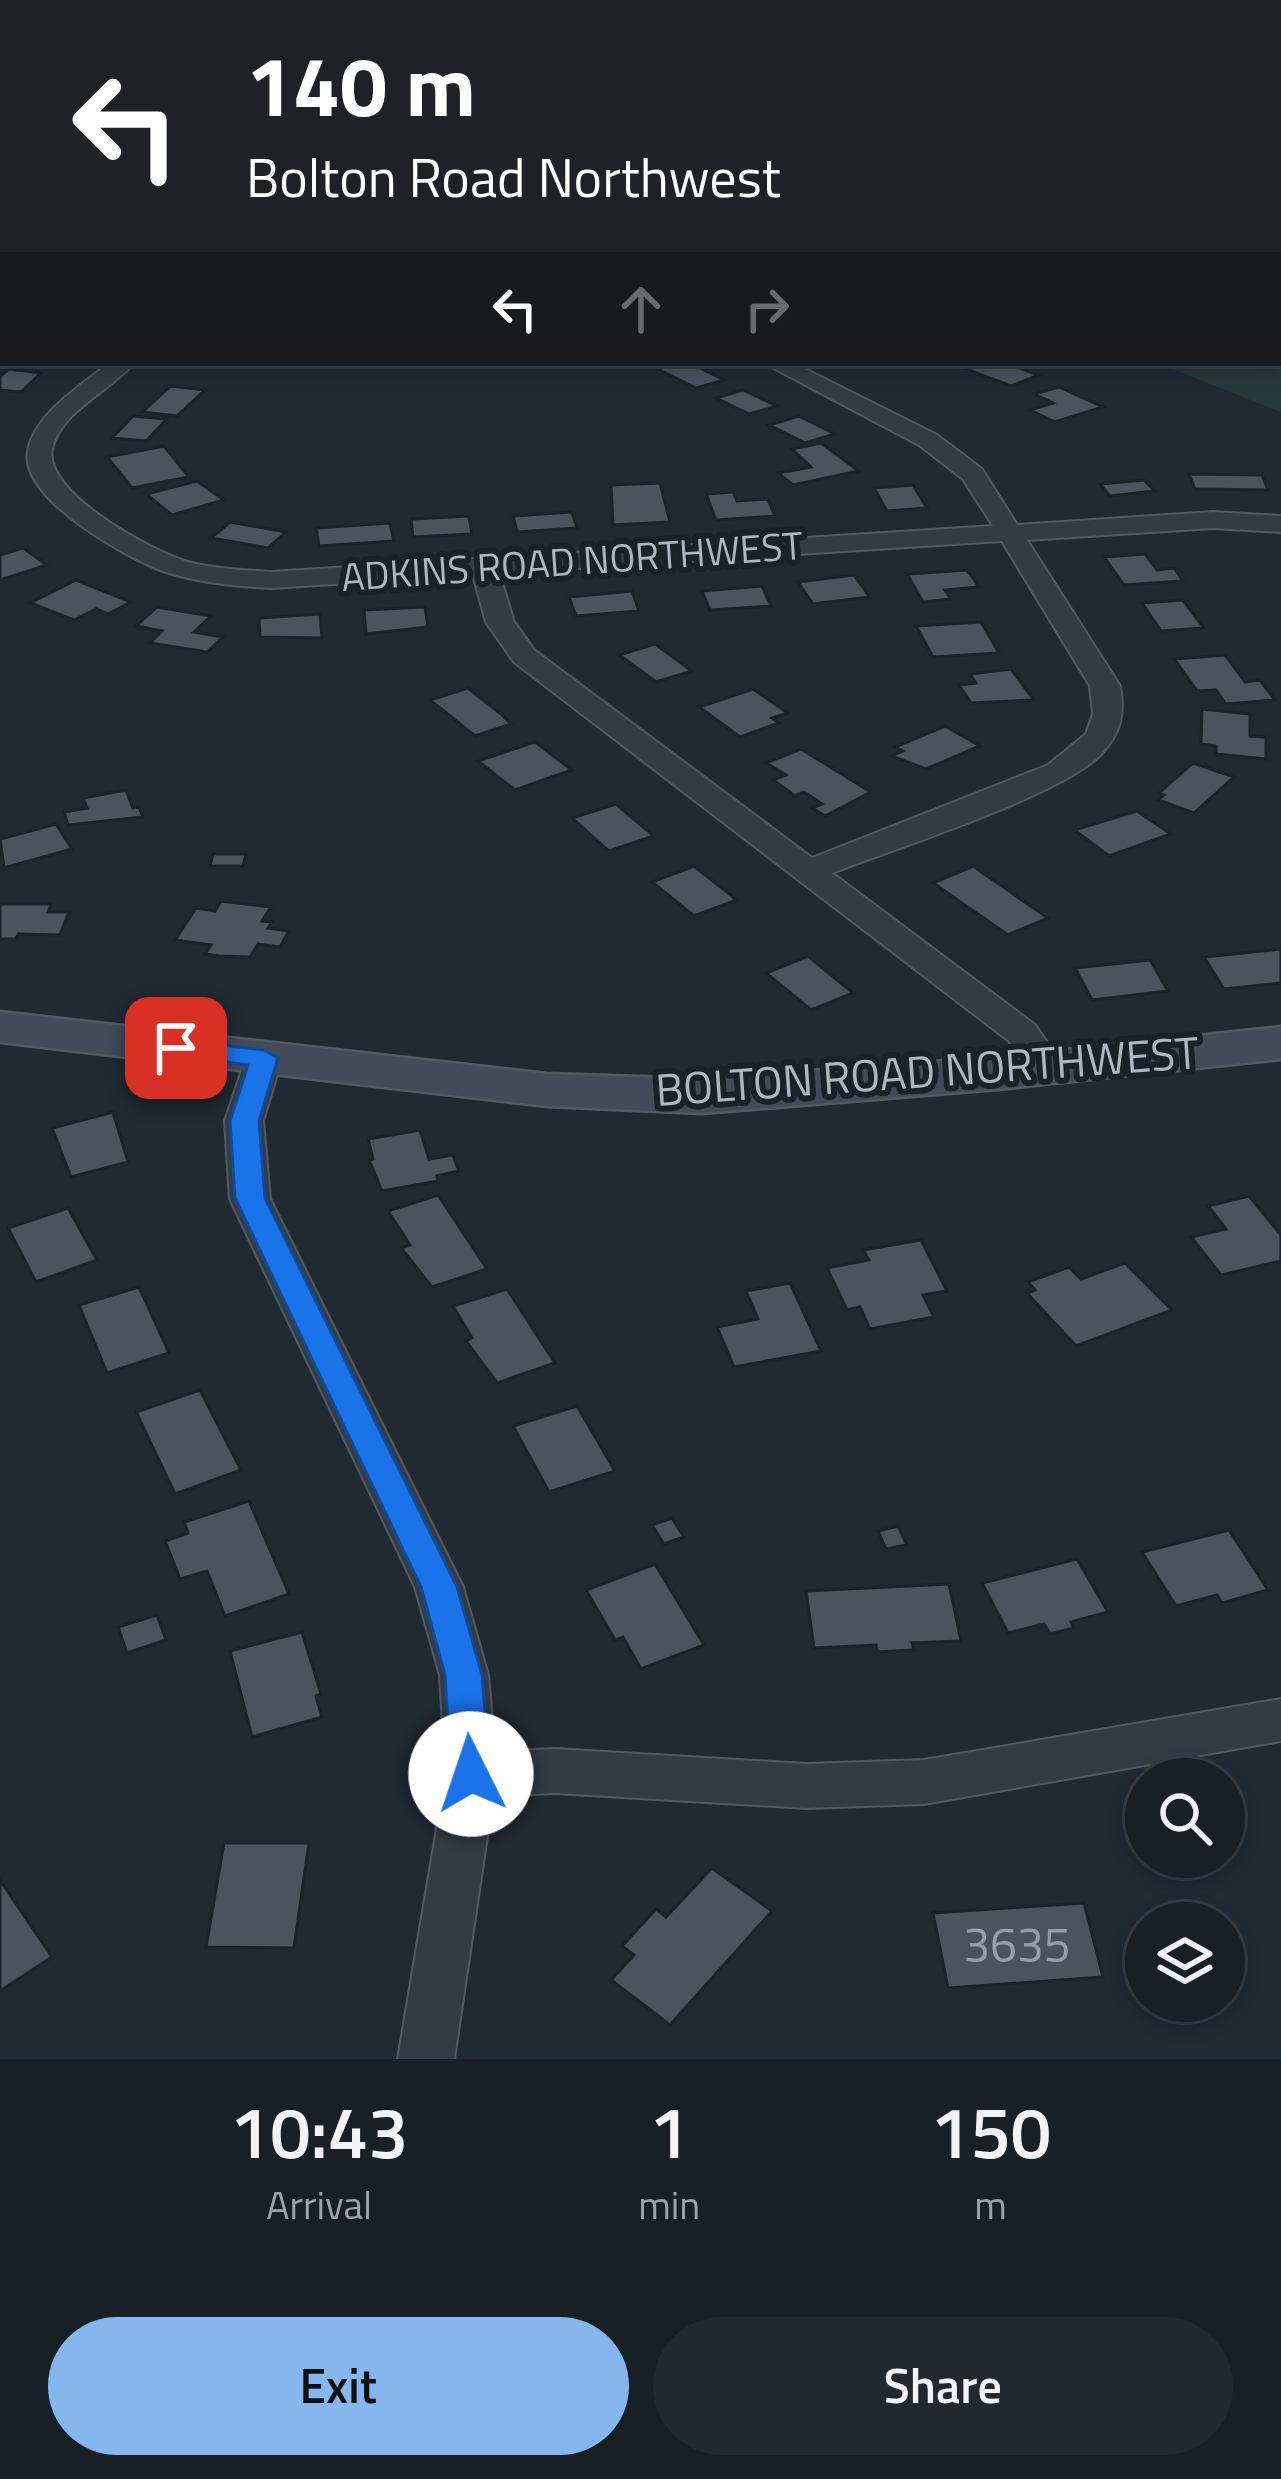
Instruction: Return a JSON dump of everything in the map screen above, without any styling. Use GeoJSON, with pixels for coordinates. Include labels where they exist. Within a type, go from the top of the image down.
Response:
{"type":"FeatureCollection","features":[{"type":"Feature","properties":{"kind":"street","name":"ADKINS ROAD NORTHWEST"},"geometry":{"type":"LineString","coordinates":[[120,366],[49,429],[40,448],[40,466],[55,490],[120,544],[179,570],[226,578],[271,580],[1213,520],[1281,524]]}},
{"type":"Feature","properties":{"kind":"street"},"geometry":{"type":"LineString","coordinates":[[781,366],[953,456],[973,474],[1106,686],[1111,707],[1107,729],[1090,752],[1060,772],[808,871]]}},
{"type":"Feature","properties":{"kind":"street"},"geometry":{"type":"LineString","coordinates":[[484,567],[500,622],[524,656],[1022,1033],[1046,1066]]}},
{"type":"Feature","properties":{"kind":"street","name":"BOLTON ROAD NORTHWEST"},"geometry":{"type":"LineString","coordinates":[[0,1027],[548,1090],[702,1096],[1281,1043]]}},
{"type":"Feature","properties":{"kind":"street"},"geometry":{"type":"LineString","coordinates":[[264,1058],[244,1121],[250,1198],[439,1587],[464,1675],[471,1774],[426,2059]]}},
{"type":"Feature","properties":{"kind":"street"},"geometry":{"type":"LineString","coordinates":[[471,1774],[555,1771],[806,1786],[925,1782],[1281,1720]]}},
{"type":"Feature","properties":{"kind":"green space"},"geometry":{"type":"Polygon","coordinates":[[[1165,366],[1281,366],[1281,412],[1165,366]]]}},
{"type":"Feature","properties":{"kind":"building"},"geometry":{"type":"Polygon","coordinates":[[[696,366],[724,380],[696,388],[656,368],[696,366]]]}},
{"type":"Feature","properties":{"kind":"building"},"geometry":{"type":"Polygon","coordinates":[[[1014,366],[1039,375],[1011,386],[963,368],[1014,366]]]}},
{"type":"Feature","properties":{"kind":"building"},"geometry":{"type":"Polygon","coordinates":[[[9,369],[41,373],[21,392],[0,390],[0,376],[9,369]]]}},
{"type":"Feature","properties":{"kind":"building"},"geometry":{"type":"Polygon","coordinates":[[[171,386],[205,390],[177,416],[142,412],[171,386]]]}},
{"type":"Feature","properties":{"kind":"building"},"geometry":{"type":"Polygon","coordinates":[[[1059,387],[1103,407],[1055,422],[1030,410],[1053,403],[1034,394],[1059,387]]]}},
{"type":"Feature","properties":{"kind":"building"},"geometry":{"type":"Polygon","coordinates":[[[743,390],[777,406],[749,414],[716,398],[743,390]]]}},
{"type":"Feature","properties":{"kind":"building"},"geometry":{"type":"Polygon","coordinates":[[[133,416],[167,419],[146,441],[112,438],[133,416]]]}},
{"type":"Feature","properties":{"kind":"building"},"geometry":{"type":"Polygon","coordinates":[[[799,416],[835,434],[805,443],[769,425],[799,416]]]}},
{"type":"Feature","properties":{"kind":"building"},"geometry":{"type":"Polygon","coordinates":[[[821,443],[859,471],[793,485],[778,473],[811,467],[792,449],[821,443]]]}},
{"type":"Feature","properties":{"kind":"building"},"geometry":{"type":"Polygon","coordinates":[[[164,446],[189,477],[132,488],[107,457],[164,446]]]}},
{"type":"Feature","properties":{"kind":"building"},"geometry":{"type":"Polygon","coordinates":[[[1189,474],[1262,475],[1268,490],[1195,489],[1189,474]]]}},
{"type":"Feature","properties":{"kind":"building"},"geometry":{"type":"Polygon","coordinates":[[[1144,480],[1155,491],[1110,496],[1100,484],[1144,480]]]}},
{"type":"Feature","properties":{"kind":"building"},"geometry":{"type":"Polygon","coordinates":[[[197,481],[224,500],[172,515],[146,494],[197,481]]]}},
{"type":"Feature","properties":{"kind":"building"},"geometry":{"type":"Polygon","coordinates":[[[660,483],[670,522],[613,525],[611,485],[660,483]]]}},
{"type":"Feature","properties":{"kind":"building"},"geometry":{"type":"Polygon","coordinates":[[[913,485],[927,508],[887,511],[874,488],[913,485]]]}},
{"type":"Feature","properties":{"kind":"building"},"geometry":{"type":"Polygon","coordinates":[[[733,492],[737,501],[768,499],[775,516],[716,520],[706,494],[733,492]]]}},
{"type":"Feature","properties":{"kind":"building"},"geometry":{"type":"Polygon","coordinates":[[[572,512],[577,528],[517,532],[513,516],[572,512]]]}},
{"type":"Feature","properties":{"kind":"building"},"geometry":{"type":"Polygon","coordinates":[[[469,516],[472,534],[413,537],[411,519],[469,516]]]}},
{"type":"Feature","properties":{"kind":"building"},"geometry":{"type":"Polygon","coordinates":[[[230,522],[286,532],[268,548],[211,538],[230,522]]]}},
{"type":"Feature","properties":{"kind":"building"},"geometry":{"type":"Polygon","coordinates":[[[390,523],[394,541],[319,546],[316,528],[390,523]]]}},
{"type":"Feature","properties":{"kind":"building"},"geometry":{"type":"Polygon","coordinates":[[[23,548],[47,565],[0,580],[0,555],[23,548]]]}},
{"type":"Feature","properties":{"kind":"building"},"geometry":{"type":"Polygon","coordinates":[[[1145,554],[1157,570],[1174,568],[1183,581],[1124,585],[1104,557],[1145,554]]]}},
{"type":"Feature","properties":{"kind":"building"},"geometry":{"type":"Polygon","coordinates":[[[967,570],[979,587],[945,590],[951,599],[923,602],[907,574],[967,570]]]}},
{"type":"Feature","properties":{"kind":"building"},"geometry":{"type":"Polygon","coordinates":[[[854,575],[870,597],[813,604],[798,582],[854,575]]]}},
{"type":"Feature","properties":{"kind":"building"},"geometry":{"type":"Polygon","coordinates":[[[76,580],[131,602],[108,614],[96,609],[74,620],[30,603],[76,580]]]}},
{"type":"Feature","properties":{"kind":"building"},"geometry":{"type":"Polygon","coordinates":[[[762,586],[771,606],[710,610],[702,591],[762,586]]]}},
{"type":"Feature","properties":{"kind":"building"},"geometry":{"type":"Polygon","coordinates":[[[632,591],[639,611],[576,616],[569,597],[632,591]]]}},
{"type":"Feature","properties":{"kind":"building"},"geometry":{"type":"Polygon","coordinates":[[[1183,600],[1204,628],[1161,631],[1142,603],[1183,600]]]}},
{"type":"Feature","properties":{"kind":"building"},"geometry":{"type":"Polygon","coordinates":[[[157,607],[211,616],[194,632],[223,637],[207,652],[150,643],[162,631],[136,626],[157,607]]]}},
{"type":"Feature","properties":{"kind":"building"},"geometry":{"type":"Polygon","coordinates":[[[425,607],[428,627],[366,634],[364,610],[425,607]]]}},
{"type":"Feature","properties":{"kind":"building"},"geometry":{"type":"Polygon","coordinates":[[[320,614],[322,638],[260,637],[259,618],[320,614]]]}},
{"type":"Feature","properties":{"kind":"building"},"geometry":{"type":"Polygon","coordinates":[[[981,622],[999,653],[933,657],[916,626],[981,622]]]}},
{"type":"Feature","properties":{"kind":"building"},"geometry":{"type":"Polygon","coordinates":[[[655,644],[692,671],[656,682],[619,655],[655,644]]]}},
{"type":"Feature","properties":{"kind":"building"},"geometry":{"type":"Polygon","coordinates":[[[1225,655],[1245,682],[1260,680],[1275,700],[1226,704],[1216,690],[1197,691],[1174,659],[1225,655]]]}},
{"type":"Feature","properties":{"kind":"building"},"geometry":{"type":"Polygon","coordinates":[[[1011,669],[1034,700],[971,703],[959,685],[976,683],[970,674],[1011,669]]]}},
{"type":"Feature","properties":{"kind":"building"},"geometry":{"type":"Polygon","coordinates":[[[468,688],[511,724],[475,736],[430,700],[468,688]]]}},
{"type":"Feature","properties":{"kind":"building"},"geometry":{"type":"Polygon","coordinates":[[[753,689],[788,713],[772,718],[779,723],[740,737],[699,707],[753,689]]]}},
{"type":"Feature","properties":{"kind":"building"},"geometry":{"type":"Polygon","coordinates":[[[1202,709],[1250,714],[1250,736],[1266,737],[1266,759],[1216,754],[1216,746],[1201,744],[1202,709]]]}},
{"type":"Feature","properties":{"kind":"building"},"geometry":{"type":"Polygon","coordinates":[[[945,726],[980,746],[926,769],[891,756],[903,751],[895,747],[945,726]]]}},
{"type":"Feature","properties":{"kind":"building"},"geometry":{"type":"Polygon","coordinates":[[[535,742],[572,770],[515,790],[478,761],[535,742]]]}},
{"type":"Feature","properties":{"kind":"building"},"geometry":{"type":"Polygon","coordinates":[[[801,749],[871,792],[825,816],[812,808],[822,804],[804,792],[795,796],[773,780],[786,775],[766,763],[801,749]]]}},
{"type":"Feature","properties":{"kind":"building"},"geometry":{"type":"Polygon","coordinates":[[[1193,763],[1234,777],[1194,813],[1158,800],[1164,795],[1159,793],[1193,763]]]}},
{"type":"Feature","properties":{"kind":"building"},"geometry":{"type":"Polygon","coordinates":[[[126,790],[133,808],[139,807],[143,817],[68,825],[64,812],[87,808],[83,798],[126,790]]]}},
{"type":"Feature","properties":{"kind":"building"},"geometry":{"type":"Polygon","coordinates":[[[616,804],[654,836],[609,851],[572,818],[616,804]]]}},
{"type":"Feature","properties":{"kind":"building"},"geometry":{"type":"Polygon","coordinates":[[[1137,811],[1171,834],[1109,856],[1074,830],[1137,811]]]}},
{"type":"Feature","properties":{"kind":"building"},"geometry":{"type":"Polygon","coordinates":[[[56,824],[72,849],[4,868],[0,839],[56,824]]]}},
{"type":"Feature","properties":{"kind":"building"},"geometry":{"type":"Polygon","coordinates":[[[213,854],[246,854],[243,866],[210,866],[213,854]]]}},
{"type":"Feature","properties":{"kind":"building"},"geometry":{"type":"Polygon","coordinates":[[[694,866],[737,900],[694,916],[652,882],[694,866]]]}},
{"type":"Feature","properties":{"kind":"building"},"geometry":{"type":"Polygon","coordinates":[[[973,866],[1048,918],[1008,935],[933,883],[973,866]]]}},
{"type":"Feature","properties":{"kind":"building"},"geometry":{"type":"Polygon","coordinates":[[[221,901],[271,907],[262,921],[272,922],[268,928],[289,931],[280,947],[258,944],[250,957],[219,956],[205,954],[211,945],[175,940],[196,908],[215,911],[221,901]]]}},
{"type":"Feature","properties":{"kind":"building"},"geometry":{"type":"Polygon","coordinates":[[[0,904],[51,904],[48,912],[69,912],[60,935],[18,934],[16,939],[0,939],[0,904]]]}},
{"type":"Feature","properties":{"kind":"building"},"geometry":{"type":"Polygon","coordinates":[[[1281,949],[1281,983],[1224,989],[1204,957],[1281,949]]]}},
{"type":"Feature","properties":{"kind":"building"},"geometry":{"type":"Polygon","coordinates":[[[808,956],[853,993],[811,1010],[766,973],[808,956]]]}},
{"type":"Feature","properties":{"kind":"building"},"geometry":{"type":"Polygon","coordinates":[[[1150,960],[1168,991],[1092,1000],[1075,968],[1150,960]]]}},
{"type":"Feature","properties":{"kind":"building"},"geometry":{"type":"Polygon","coordinates":[[[113,1112],[128,1162],[71,1177],[52,1128],[113,1112]]]}},
{"type":"Feature","properties":{"kind":"building"},"geometry":{"type":"Polygon","coordinates":[[[420,1130],[429,1159],[453,1155],[459,1171],[437,1176],[438,1181],[382,1191],[369,1160],[373,1159],[368,1139],[420,1130]]]}},
{"type":"Feature","properties":{"kind":"building"},"geometry":{"type":"Polygon","coordinates":[[[438,1195],[487,1269],[432,1287],[401,1248],[410,1245],[388,1211],[438,1195]]]}},
{"type":"Feature","properties":{"kind":"building"},"geometry":{"type":"Polygon","coordinates":[[[1249,1196],[1281,1235],[1281,1261],[1221,1275],[1191,1237],[1226,1229],[1208,1206],[1249,1196]]]}},
{"type":"Feature","properties":{"kind":"building"},"geometry":{"type":"Polygon","coordinates":[[[68,1208],[97,1260],[36,1282],[8,1228],[68,1208]]]}},
{"type":"Feature","properties":{"kind":"building"},"geometry":{"type":"Polygon","coordinates":[[[921,1240],[947,1291],[923,1295],[934,1317],[870,1329],[860,1307],[847,1310],[827,1268],[869,1260],[863,1250],[921,1240]]]}},
{"type":"Feature","properties":{"kind":"building"},"geometry":{"type":"Polygon","coordinates":[[[1125,1263],[1172,1310],[1076,1346],[1027,1293],[1035,1290],[1028,1282],[1069,1267],[1081,1279],[1125,1263]]]}},
{"type":"Feature","properties":{"kind":"building"},"geometry":{"type":"Polygon","coordinates":[[[790,1283],[821,1351],[734,1367],[717,1327],[758,1319],[746,1291],[790,1283]]]}},
{"type":"Feature","properties":{"kind":"building"},"geometry":{"type":"Polygon","coordinates":[[[139,1287],[169,1353],[107,1373],[79,1305],[139,1287]]]}},
{"type":"Feature","properties":{"kind":"building"},"geometry":{"type":"Polygon","coordinates":[[[507,1289],[555,1363],[497,1383],[466,1341],[472,1338],[453,1306],[507,1289]]]}},
{"type":"Feature","properties":{"kind":"building"},"geometry":{"type":"Polygon","coordinates":[[[200,1390],[241,1470],[175,1494],[136,1412],[200,1390]]]}},
{"type":"Feature","properties":{"kind":"building"},"geometry":{"type":"Polygon","coordinates":[[[577,1406],[615,1471],[549,1492],[513,1426],[577,1406]]]}},
{"type":"Feature","properties":{"kind":"building"},"geometry":{"type":"Polygon","coordinates":[[[249,1501],[289,1594],[225,1616],[207,1571],[180,1579],[165,1541],[188,1533],[184,1522],[249,1501]]]}},
{"type":"Feature","properties":{"kind":"building"},"geometry":{"type":"Polygon","coordinates":[[[672,1518],[684,1537],[664,1544],[652,1525],[672,1518]]]}},
{"type":"Feature","properties":{"kind":"building"},"geometry":{"type":"Polygon","coordinates":[[[898,1526],[907,1545],[886,1549],[878,1531],[898,1526]]]}},
{"type":"Feature","properties":{"kind":"building"},"geometry":{"type":"Polygon","coordinates":[[[1229,1530],[1268,1590],[1222,1603],[1217,1595],[1176,1606],[1142,1552],[1229,1530]]]}},
{"type":"Feature","properties":{"kind":"building"},"geometry":{"type":"Polygon","coordinates":[[[1077,1559],[1108,1612],[1071,1622],[1074,1628],[1050,1634],[1044,1624],[1008,1633],[982,1583],[1077,1559]]]}},
{"type":"Feature","properties":{"kind":"building"},"geometry":{"type":"Polygon","coordinates":[[[655,1564],[704,1645],[641,1669],[623,1637],[615,1640],[586,1590],[655,1564]]]}},
{"type":"Feature","properties":{"kind":"building"},"geometry":{"type":"Polygon","coordinates":[[[949,1584],[961,1641],[912,1643],[914,1650],[877,1652],[876,1645],[814,1648],[806,1591],[949,1584]]]}},
{"type":"Feature","properties":{"kind":"building"},"geometry":{"type":"Polygon","coordinates":[[[157,1615],[166,1640],[127,1653],[118,1627],[157,1615]]]}},
{"type":"Feature","properties":{"kind":"building"},"geometry":{"type":"Polygon","coordinates":[[[302,1632],[321,1694],[316,1696],[322,1717],[252,1737],[230,1651],[302,1632]]]}},
{"type":"Feature","properties":{"kind":"building"},"geometry":{"type":"Polygon","coordinates":[[[224,1843],[309,1843],[294,1948],[206,1947],[224,1843]]]}},
{"type":"Feature","properties":{"kind":"building"},"geometry":{"type":"Polygon","coordinates":[[[712,1868],[772,1911],[670,2025],[611,1980],[634,1955],[622,1946],[656,1909],[666,1917],[712,1868]]]}},
{"type":"Feature","properties":{"kind":"building"},"geometry":{"type":"Polygon","coordinates":[[[0,1880],[52,1957],[0,1991],[0,1880]]]}},
{"type":"Feature","properties":{"kind":"building"},"geometry":{"type":"Polygon","coordinates":[[[1084,1903],[1103,1977],[948,1988],[933,1913],[1084,1903]]]}},
{"type":"Feature","properties":{"kind":"route"},"geometry":{"type":"LineString","coordinates":[[176,1048],[264,1058],[244,1121],[250,1198],[439,1587],[464,1675],[471,1774]]}}]}
